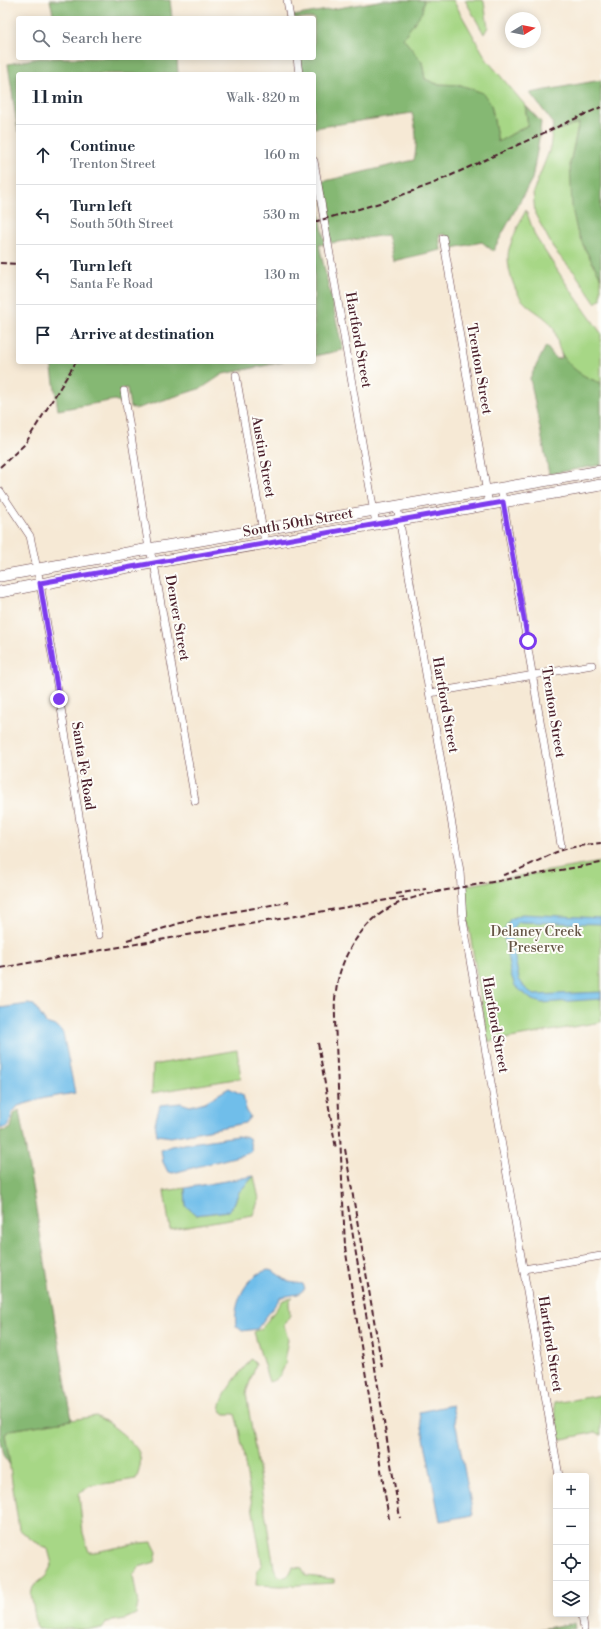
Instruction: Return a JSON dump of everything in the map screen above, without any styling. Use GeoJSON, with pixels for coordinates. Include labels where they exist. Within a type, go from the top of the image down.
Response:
{"type":"FeatureCollection","features":[{"type":"Feature","properties":{"kind":"main road","name":"South 50th Street"},"geometry":{"type":"LineString","coordinates":[[0,576],[600,471]]}},
{"type":"Feature","properties":{"kind":"main road","name":"South 50th Street"},"geometry":{"type":"LineString","coordinates":[[0,592],[40,583],[601,485]]}},
{"type":"Feature","properties":{"kind":"street"},"geometry":{"type":"LineString","coordinates":[[287,0],[290,16]]}},
{"type":"Feature","properties":{"kind":"street"},"geometry":{"type":"LineString","coordinates":[[297,60],[299,72]]}},
{"type":"Feature","properties":{"kind":"street","name":"Hartford Street"},"geometry":{"type":"LineString","coordinates":[[316,173],[376,524]]}},
{"type":"Feature","properties":{"kind":"street","name":"Trenton Street"},"geometry":{"type":"LineString","coordinates":[[443,238],[489,505]]}},
{"type":"Feature","properties":{"kind":"street","name":"Austin Street"},"geometry":{"type":"LineString","coordinates":[[236,375],[265,544]]}},
{"type":"Feature","properties":{"kind":"street","name":"Denver Street"},"geometry":{"type":"LineString","coordinates":[[124,391],[149,549],[154,563],[195,801]]}},
{"type":"Feature","properties":{"kind":"street"},"geometry":{"type":"LineString","coordinates":[[600,471],[601,485]]}},
{"type":"Feature","properties":{"kind":"street","name":"Trenton Street"},"geometry":{"type":"LineString","coordinates":[[501,488],[561,845]]}},
{"type":"Feature","properties":{"kind":"street","name":"Santa Fe Road"},"geometry":{"type":"LineString","coordinates":[[0,491],[30,536],[40,583],[99,935]]}},
{"type":"Feature","properties":{"kind":"street","name":"Hartford Street"},"geometry":{"type":"LineString","coordinates":[[398,506],[399,520],[460,871],[463,920],[558,1473]]}},
{"type":"Feature","properties":{"kind":"street"},"geometry":{"type":"LineString","coordinates":[[430,693],[592,665]]}},
{"type":"Feature","properties":{"kind":"street"},"geometry":{"type":"LineString","coordinates":[[524,1270],[601,1256]]}},
{"type":"Feature","properties":{"kind":"street"},"geometry":{"type":"LineString","coordinates":[[582,1617],[584,1629]]}},
{"type":"Feature","properties":{"kind":"green space"},"geometry":{"type":"Polygon","coordinates":[[[50,0],[170,0],[172,16],[54,16],[50,0]]]}},
{"type":"Feature","properties":{"kind":"green space"},"geometry":{"type":"Polygon","coordinates":[[[384,0],[423,0],[422,12],[403,38],[422,62],[425,79],[437,84],[461,85],[483,93],[491,104],[498,142],[528,125],[525,105],[541,122],[532,179],[493,251],[482,242],[448,249],[445,234],[439,235],[441,250],[393,261],[387,235],[331,243],[321,182],[414,160],[416,142],[415,124],[412,113],[316,128],[316,72],[303,72],[300,60],[316,60],[316,16],[293,16],[384,0]]]}},
{"type":"Feature","properties":{"kind":"green space"},"geometry":{"type":"Polygon","coordinates":[[[423,0],[453,0],[487,60],[525,105],[528,125],[498,142],[491,104],[461,85],[437,84],[425,79],[422,62],[403,39],[424,1],[423,0]]]}},
{"type":"Feature","properties":{"kind":"green space"},"geometry":{"type":"Polygon","coordinates":[[[465,0],[483,0],[488,27],[484,34],[465,0]]]}},
{"type":"Feature","properties":{"kind":"green space"},"geometry":{"type":"Polygon","coordinates":[[[29,60],[177,60],[178,72],[16,72],[16,118],[8,64],[29,60]]]}},
{"type":"Feature","properties":{"kind":"green space"},"geometry":{"type":"Polygon","coordinates":[[[601,80],[601,278],[577,231],[572,208],[570,163],[579,123],[552,132],[553,123],[530,93],[601,80]]]}},
{"type":"Feature","properties":{"kind":"green space"},"geometry":{"type":"Polygon","coordinates":[[[579,122],[570,163],[577,231],[601,278],[601,299],[595,303],[575,273],[555,251],[535,214],[533,192],[550,149],[552,132],[579,122]]]}},
{"type":"Feature","properties":{"kind":"green space"},"geometry":{"type":"Polygon","coordinates":[[[316,194],[325,244],[319,245],[343,350],[316,356],[316,194]]]}},
{"type":"Feature","properties":{"kind":"green space"},"geometry":{"type":"Polygon","coordinates":[[[526,210],[535,236],[601,333],[601,383],[583,376],[568,364],[560,350],[553,327],[547,320],[528,306],[517,292],[509,270],[508,255],[515,234],[526,210]]]}},
{"type":"Feature","properties":{"kind":"green space"},"geometry":{"type":"Polygon","coordinates":[[[546,346],[556,359],[562,358],[561,353],[569,364],[578,372],[601,383],[601,465],[549,474],[530,378],[546,346]]]}},
{"type":"Feature","properties":{"kind":"green space"},"geometry":{"type":"Polygon","coordinates":[[[51,364],[273,364],[223,374],[202,388],[135,409],[130,407],[127,388],[121,389],[123,404],[115,400],[58,410],[51,364]]]}},
{"type":"Feature","properties":{"kind":"green space","name":"Delaney Creek Preserve"},"geometry":{"type":"Polygon","coordinates":[[[601,862],[601,1022],[488,1042],[462,886],[601,862]]]}},
{"type":"Feature","properties":{"kind":"green space"},"geometry":{"type":"Polygon","coordinates":[[[237,1050],[241,1078],[152,1093],[153,1065],[237,1050]]]}},
{"type":"Feature","properties":{"kind":"green space"},"geometry":{"type":"Polygon","coordinates":[[[19,1110],[72,1420],[10,1430],[5,1434],[10,1465],[3,1455],[0,1441],[0,1131],[11,1128],[14,1114],[19,1110]]]}},
{"type":"Feature","properties":{"kind":"green space"},"geometry":{"type":"Polygon","coordinates":[[[254,1176],[259,1199],[253,1215],[170,1229],[164,1191],[185,1188],[186,1205],[196,1215],[228,1211],[234,1204],[239,1192],[254,1176]]]}},
{"type":"Feature","properties":{"kind":"green space"},"geometry":{"type":"Polygon","coordinates":[[[293,1298],[289,1302],[290,1315],[284,1325],[288,1339],[285,1357],[286,1362],[278,1377],[269,1382],[254,1332],[262,1328],[283,1300],[293,1298]]]}},
{"type":"Feature","properties":{"kind":"green space"},"geometry":{"type":"Polygon","coordinates":[[[251,1359],[256,1364],[246,1393],[274,1568],[278,1576],[286,1577],[293,1567],[302,1568],[306,1576],[334,1579],[334,1583],[281,1586],[256,1585],[257,1571],[262,1564],[239,1429],[235,1414],[225,1414],[220,1410],[224,1396],[228,1389],[251,1359]]]}},
{"type":"Feature","properties":{"kind":"green space"},"geometry":{"type":"Polygon","coordinates":[[[601,1395],[601,1435],[596,1432],[559,1440],[554,1403],[601,1395]]]}},
{"type":"Feature","properties":{"kind":"green space"},"geometry":{"type":"Polygon","coordinates":[[[96,1416],[118,1430],[133,1444],[139,1453],[140,1464],[136,1479],[90,1486],[79,1494],[83,1533],[89,1552],[152,1542],[157,1552],[155,1562],[139,1567],[133,1575],[138,1604],[136,1614],[125,1619],[107,1622],[102,1629],[37,1629],[31,1594],[33,1587],[46,1576],[52,1564],[48,1549],[32,1540],[19,1529],[5,1434],[10,1430],[96,1416]]]}},
{"type":"Feature","properties":{"kind":"green space"},"geometry":{"type":"Polygon","coordinates":[[[574,1623],[575,1629],[540,1629],[574,1623]]]}},
{"type":"Feature","properties":{"kind":"water"},"geometry":{"type":"Polygon","coordinates":[[[522,914],[601,918],[601,924],[518,922],[513,928],[511,937],[519,979],[525,988],[534,995],[601,992],[601,999],[542,1003],[532,1000],[515,986],[510,972],[503,932],[510,919],[522,914]]]}},
{"type":"Feature","properties":{"kind":"water"},"geometry":{"type":"Polygon","coordinates":[[[28,1004],[34,1005],[46,1023],[58,1027],[63,1033],[75,1093],[45,1098],[18,1106],[12,1113],[9,1126],[0,1129],[0,1008],[28,1004]]]}},
{"type":"Feature","properties":{"kind":"water"},"geometry":{"type":"Polygon","coordinates":[[[229,1088],[243,1095],[246,1109],[250,1117],[245,1123],[171,1137],[157,1135],[155,1123],[160,1105],[181,1103],[190,1106],[205,1102],[229,1088]]]}},
{"type":"Feature","properties":{"kind":"water"},"geometry":{"type":"Polygon","coordinates":[[[237,1136],[249,1138],[252,1151],[246,1154],[173,1173],[168,1172],[163,1162],[161,1150],[171,1146],[237,1136]]]}},
{"type":"Feature","properties":{"kind":"water"},"geometry":{"type":"Polygon","coordinates":[[[254,1176],[239,1192],[234,1204],[228,1211],[196,1215],[186,1206],[185,1188],[254,1176]]]}},
{"type":"Feature","properties":{"kind":"water"},"geometry":{"type":"Polygon","coordinates":[[[268,1270],[273,1271],[289,1282],[303,1284],[305,1289],[298,1294],[281,1297],[257,1329],[242,1331],[236,1326],[236,1309],[242,1292],[253,1278],[268,1270]]]}},
{"type":"Feature","properties":{"kind":"water"},"geometry":{"type":"Polygon","coordinates":[[[452,1405],[473,1515],[440,1521],[419,1412],[452,1405]]]}},
{"type":"Feature","properties":{"kind":"railway"},"geometry":{"type":"LineString","coordinates":[[316,221],[383,202],[432,184],[601,107]]}},
{"type":"Feature","properties":{"kind":"railway"},"geometry":{"type":"LineString","coordinates":[[0,263],[16,264]]}},
{"type":"Feature","properties":{"kind":"railway"},"geometry":{"type":"LineString","coordinates":[[0,467],[25,444],[75,364]]}},
{"type":"Feature","properties":{"kind":"railway"},"geometry":{"type":"LineString","coordinates":[[503,875],[564,850],[601,843]]}},
{"type":"Feature","properties":{"kind":"railway"},"geometry":{"type":"LineString","coordinates":[[435,892],[601,863]]}},
{"type":"Feature","properties":{"kind":"railway"},"geometry":{"type":"LineString","coordinates":[[396,894],[426,889]]}},
{"type":"Feature","properties":{"kind":"railway"},"geometry":{"type":"LineString","coordinates":[[389,1519],[345,1247],[335,999],[338,978],[348,952],[365,928],[375,918],[399,903],[415,897],[441,891]]}},
{"type":"Feature","properties":{"kind":"railway"},"geometry":{"type":"LineString","coordinates":[[0,968],[404,897]]}},
{"type":"Feature","properties":{"kind":"railway"},"geometry":{"type":"LineString","coordinates":[[127,940],[196,918],[289,902]]}},
{"type":"Feature","properties":{"kind":"railway"},"geometry":{"type":"LineString","coordinates":[[318,1043],[336,1149]]}},
{"type":"Feature","properties":{"kind":"railway"},"geometry":{"type":"LineString","coordinates":[[345,1149],[382,1367]]}},
{"type":"Feature","properties":{"kind":"railway"},"geometry":{"type":"LineString","coordinates":[[348,1206],[400,1518]]}},
{"type":"Feature","properties":{"kind":"route"},"geometry":{"type":"LineString","coordinates":[[59,699],[40,583],[503,502],[528,641]]}}]}
